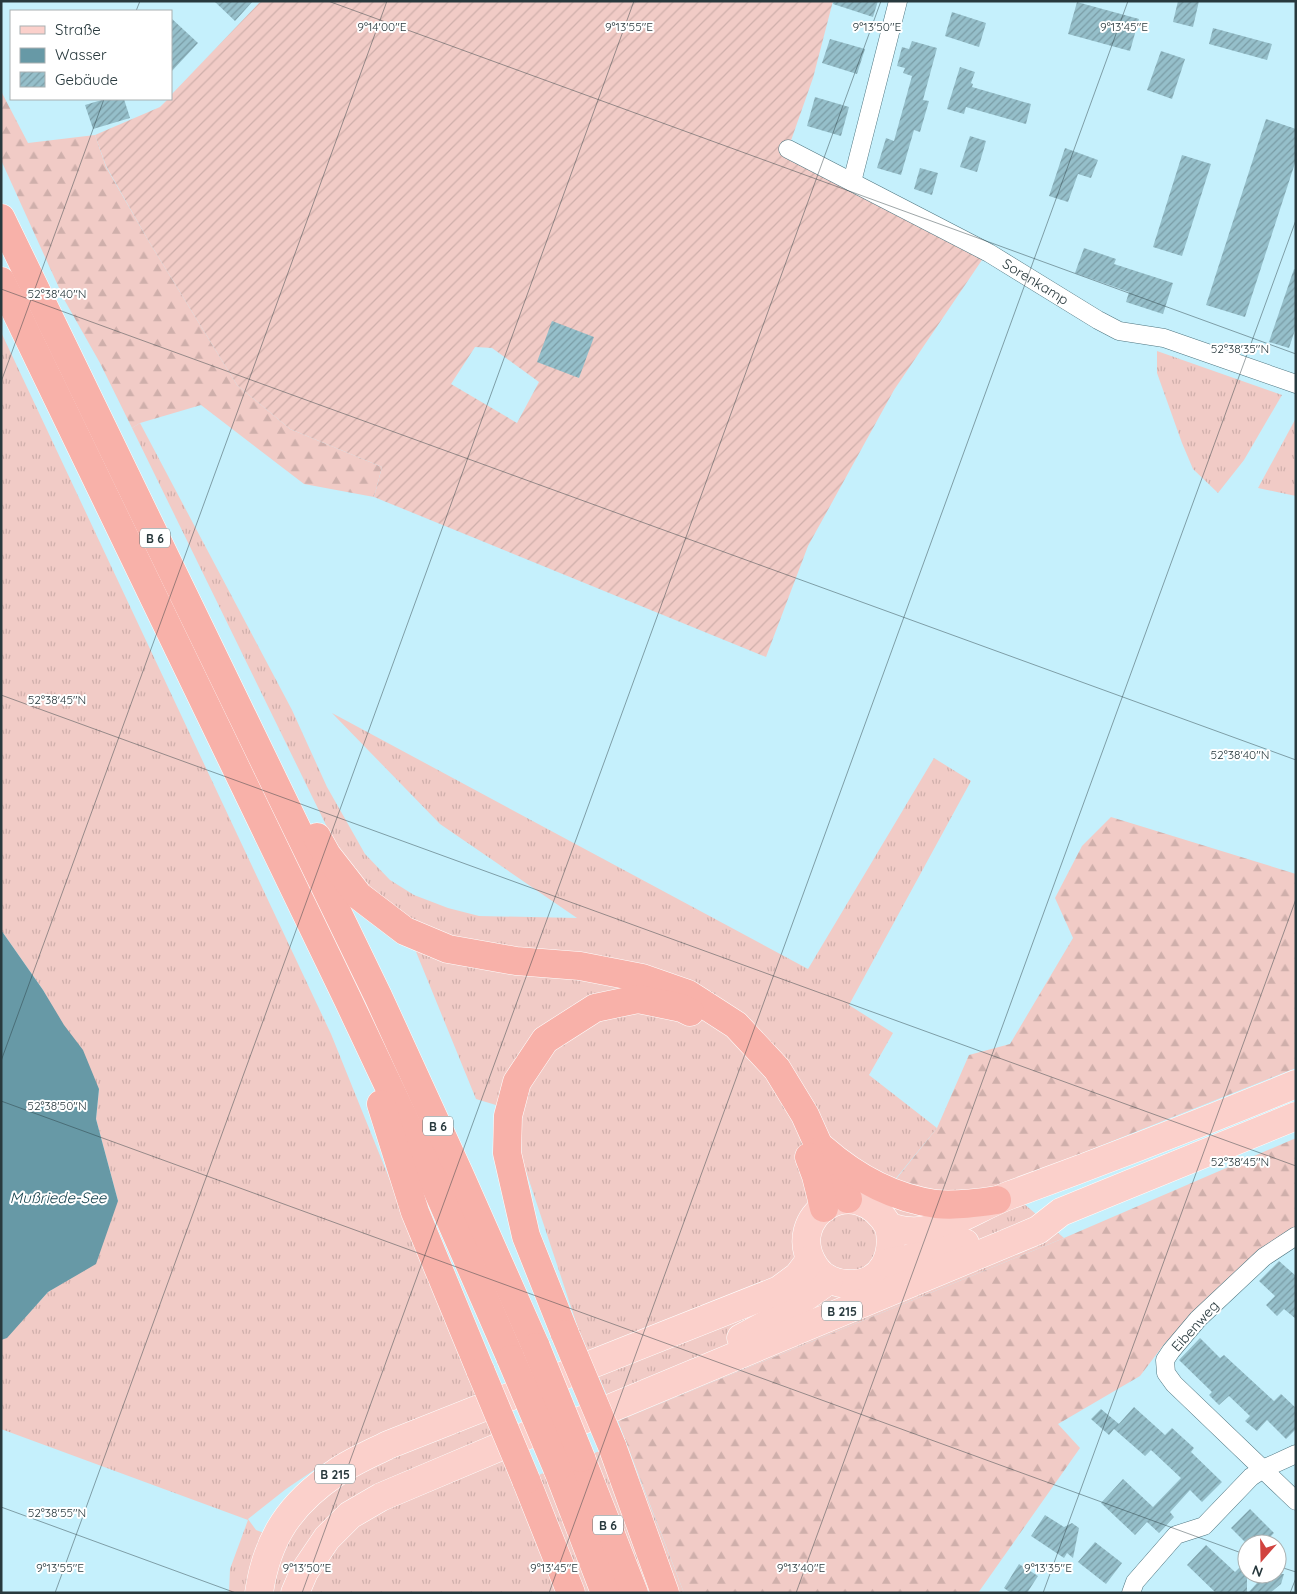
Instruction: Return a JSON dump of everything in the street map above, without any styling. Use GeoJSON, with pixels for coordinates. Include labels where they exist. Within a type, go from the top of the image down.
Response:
{"type":"FeatureCollection","features":[{"type":"Feature","properties":{"kind":"highway","name":"B 6"},"geometry":{"type":"LineString","coordinates":[[1,218],[382,1005],[536,1347],[582,1458],[634,1593]]}},
{"type":"Feature","properties":{"kind":"highway","name":"B 6"},"geometry":{"type":"LineString","coordinates":[[1,281],[431,1176],[557,1468],[605,1593]]}},
{"type":"Feature","properties":{"kind":"highway"},"geometry":{"type":"LineString","coordinates":[[258,749],[278,761],[327,855],[359,896],[405,931],[448,949],[516,961],[580,966],[642,978],[688,994],[736,1025],[777,1069],[805,1115],[831,1173],[836,1204]]}},
{"type":"Feature","properties":{"kind":"highway"},"geometry":{"type":"LineString","coordinates":[[665,1593],[612,1446],[526,1236],[507,1153],[508,1116],[517,1082],[545,1040],[595,1008],[638,999],[682,1008],[728,1034],[767,1073],[791,1116],[816,1176],[836,1204]]}},
{"type":"Feature","properties":{"kind":"highway"},"geometry":{"type":"LineString","coordinates":[[348,1000],[415,1212],[571,1593]]}},
{"type":"Feature","properties":{"kind":"highway"},"geometry":{"type":"LineString","coordinates":[[817,1144],[839,1163],[868,1181],[906,1198],[937,1204],[965,1204],[997,1200]]}},
{"type":"Feature","properties":{"kind":"main road"},"geometry":{"type":"LineString","coordinates":[[889,1227],[909,1232],[930,1229],[967,1216],[997,1200],[1125,1154],[1296,1084]]}},
{"type":"Feature","properties":{"kind":"main road","name":"B 215"},"geometry":{"type":"LineString","coordinates":[[558,1423],[580,1421],[1038,1230],[1061,1212],[1296,1116]]}},
{"type":"Feature","properties":{"kind":"main road"},"geometry":{"type":"LineString","coordinates":[[829,1280],[818,1272],[810,1260],[807,1249],[808,1232],[815,1216],[836,1204],[861,1201],[883,1215],[892,1239],[887,1263]]}},
{"type":"Feature","properties":{"kind":"main road","name":"B 215"},"geometry":{"type":"LineString","coordinates":[[295,1593],[304,1572],[326,1538],[350,1515],[381,1497],[558,1423],[576,1410],[652,1379],[683,1362],[746,1336],[769,1323],[829,1280],[842,1284],[855,1284],[868,1280],[879,1273],[887,1263],[942,1252],[1034,1214],[1061,1212]]}},
{"type":"Feature","properties":{"kind":"main road","name":"B 215"},"geometry":{"type":"LineString","coordinates":[[259,1593],[265,1559],[280,1529],[296,1505],[338,1471],[388,1445],[779,1290],[798,1276],[810,1260]]}},
{"type":"Feature","properties":{"kind":"street"},"geometry":{"type":"LineString","coordinates":[[852,182],[898,1]]}},
{"type":"Feature","properties":{"kind":"street","name":"Sorenkamp"},"geometry":{"type":"LineString","coordinates":[[788,149],[989,253],[1119,331],[1164,338],[1296,384]]}},
{"type":"Feature","properties":{"kind":"street","name":"Eibenweg"},"geometry":{"type":"LineString","coordinates":[[1263,1469],[1174,1384],[1166,1373],[1165,1360],[1198,1319],[1222,1296],[1264,1257],[1296,1236]]}},
{"type":"Feature","properties":{"kind":"street"},"geometry":{"type":"LineString","coordinates":[[1131,1593],[1134,1582],[1176,1535],[1204,1526],[1251,1477],[1263,1469],[1296,1454]]}},
{"type":"Feature","properties":{"kind":"street"},"geometry":{"type":"LineString","coordinates":[[1263,1469],[1296,1501]]}},
{"type":"Feature","properties":{"kind":"green space"},"geometry":{"type":"Polygon","coordinates":[[[263,1],[833,1],[813,78],[788,149],[984,257],[894,390],[808,546],[766,657],[374,497],[382,467],[290,429],[237,385],[148,240],[106,166],[95,135],[160,107],[167,100],[172,100],[172,94],[263,1]],[[475,347],[451,384],[517,423],[539,382],[492,348],[475,347]]]}},
{"type":"Feature","properties":{"kind":"green space"},"geometry":{"type":"Polygon","coordinates":[[[1,91],[28,143],[95,135],[106,167],[148,240],[237,385],[290,429],[382,467],[374,497],[304,484],[201,405],[140,423],[132,428],[100,363],[65,301],[1,160],[1,91]]]}},
{"type":"Feature","properties":{"kind":"green space"},"geometry":{"type":"Polygon","coordinates":[[[1,332],[331,1034],[513,1485],[625,1441],[684,1593],[229,1593],[230,1569],[248,1520],[1,1429],[1,1340],[7,1337],[48,1292],[64,1282],[118,1201],[96,1119],[99,1089],[43,990],[1,930],[1,332]],[[326,1462],[286,1489],[248,1519],[256,1530],[264,1533],[326,1462]]]}},
{"type":"Feature","properties":{"kind":"green space"},"geometry":{"type":"Polygon","coordinates":[[[1157,351],[1282,395],[1244,460],[1218,493],[1193,469],[1157,373],[1157,351]]]}},
{"type":"Feature","properties":{"kind":"green space"},"geometry":{"type":"Polygon","coordinates":[[[1296,418],[1296,496],[1258,488],[1296,418]]]}},
{"type":"Feature","properties":{"kind":"green space"},"geometry":{"type":"Polygon","coordinates":[[[140,423],[292,710],[327,787],[365,854],[390,880],[414,895],[448,908],[479,916],[577,918],[440,824],[332,713],[808,969],[934,758],[971,781],[849,1005],[893,1033],[869,1075],[937,1128],[893,1182],[1002,1185],[1064,1238],[618,1421],[578,1328],[521,1156],[522,1113],[476,1099],[399,910],[371,889],[346,859],[327,827],[132,428],[140,423]]]}},
{"type":"Feature","properties":{"kind":"green space"},"geometry":{"type":"Polygon","coordinates":[[[1111,817],[1296,874],[1296,1068],[1002,1185],[947,1194],[893,1183],[937,1128],[969,1055],[1010,1044],[1073,938],[1055,898],[1082,846],[1111,817]]]}},
{"type":"Feature","properties":{"kind":"green space"},"geometry":{"type":"Polygon","coordinates":[[[1296,1138],[1296,1226],[1246,1262],[1165,1343],[1140,1376],[1058,1424],[1080,1448],[978,1593],[684,1593],[618,1421],[1064,1238],[1296,1138]]]}},
{"type":"Feature","properties":{"kind":"water","name":"Mußriede-See"},"geometry":{"type":"Polygon","coordinates":[[[1,930],[43,990],[64,1025],[83,1050],[99,1089],[96,1119],[118,1201],[96,1264],[48,1292],[7,1338],[1,1340],[1,930]]]}},
{"type":"Feature","properties":{"kind":"building"},"geometry":{"type":"Polygon","coordinates":[[[214,1],[253,1],[235,21],[214,1]]]}},
{"type":"Feature","properties":{"kind":"building"},"geometry":{"type":"Polygon","coordinates":[[[834,1],[878,1],[873,17],[833,4],[834,1]]]}},
{"type":"Feature","properties":{"kind":"building"},"geometry":{"type":"Polygon","coordinates":[[[1178,1],[1199,1],[1193,27],[1173,22],[1178,1]]]}},
{"type":"Feature","properties":{"kind":"building"},"geometry":{"type":"Polygon","coordinates":[[[1077,2],[1139,19],[1130,51],[1068,34],[1077,2]]]}},
{"type":"Feature","properties":{"kind":"building"},"geometry":{"type":"Polygon","coordinates":[[[952,12],[986,23],[979,47],[945,36],[952,12]]]}},
{"type":"Feature","properties":{"kind":"building"},"geometry":{"type":"Polygon","coordinates":[[[172,19],[198,43],[172,71],[172,19]]]}},
{"type":"Feature","properties":{"kind":"building"},"geometry":{"type":"Polygon","coordinates":[[[1213,28],[1272,44],[1267,60],[1209,44],[1213,28]]]}},
{"type":"Feature","properties":{"kind":"building"},"geometry":{"type":"Polygon","coordinates":[[[830,39],[865,49],[857,74],[822,63],[830,39]]]}},
{"type":"Feature","properties":{"kind":"building"},"geometry":{"type":"Polygon","coordinates":[[[912,41],[937,48],[923,100],[929,101],[920,132],[914,130],[901,175],[877,168],[886,138],[894,141],[912,76],[903,73],[905,68],[897,66],[902,47],[909,49],[912,41]]]}},
{"type":"Feature","properties":{"kind":"building"},"geometry":{"type":"Polygon","coordinates":[[[1161,51],[1185,59],[1172,99],[1147,90],[1161,51]]]}},
{"type":"Feature","properties":{"kind":"building"},"geometry":{"type":"Polygon","coordinates":[[[960,67],[975,72],[971,83],[973,84],[972,87],[1031,104],[1026,124],[966,107],[964,114],[947,109],[960,67]]]}},
{"type":"Feature","properties":{"kind":"building"},"geometry":{"type":"Polygon","coordinates":[[[815,97],[849,107],[841,136],[807,126],[815,97]]]}},
{"type":"Feature","properties":{"kind":"building"},"geometry":{"type":"Polygon","coordinates":[[[102,100],[124,100],[130,118],[93,129],[85,105],[102,100]]]}},
{"type":"Feature","properties":{"kind":"building"},"geometry":{"type":"Polygon","coordinates":[[[1266,119],[1296,129],[1296,160],[1245,317],[1206,305],[1266,119]]]}},
{"type":"Feature","properties":{"kind":"building"},"geometry":{"type":"Polygon","coordinates":[[[970,136],[986,141],[977,172],[960,167],[970,136]]]}},
{"type":"Feature","properties":{"kind":"building"},"geometry":{"type":"Polygon","coordinates":[[[1065,148],[1098,160],[1091,178],[1078,174],[1068,202],[1049,196],[1065,148]]]}},
{"type":"Feature","properties":{"kind":"building"},"geometry":{"type":"Polygon","coordinates":[[[1182,155],[1211,164],[1182,256],[1153,247],[1182,155]]]}},
{"type":"Feature","properties":{"kind":"building"},"geometry":{"type":"Polygon","coordinates":[[[920,168],[938,173],[932,195],[914,189],[920,168]]]}},
{"type":"Feature","properties":{"kind":"building"},"geometry":{"type":"Polygon","coordinates":[[[1084,248],[1116,259],[1114,264],[1173,283],[1163,314],[1126,302],[1129,292],[1075,273],[1084,248]]]}},
{"type":"Feature","properties":{"kind":"building"},"geometry":{"type":"Polygon","coordinates":[[[1294,269],[1296,270],[1296,327],[1289,348],[1269,342],[1294,269]]]}},
{"type":"Feature","properties":{"kind":"building"},"geometry":{"type":"Polygon","coordinates":[[[552,321],[594,337],[579,378],[537,362],[552,321]]]}},
{"type":"Feature","properties":{"kind":"building"},"geometry":{"type":"Polygon","coordinates":[[[1279,1261],[1296,1276],[1296,1319],[1284,1309],[1277,1316],[1266,1305],[1275,1296],[1259,1281],[1279,1261]]]}},
{"type":"Feature","properties":{"kind":"building"},"geometry":{"type":"Polygon","coordinates":[[[1200,1338],[1220,1358],[1224,1355],[1274,1401],[1281,1394],[1296,1408],[1296,1429],[1286,1439],[1267,1420],[1257,1431],[1245,1421],[1250,1416],[1229,1396],[1219,1405],[1209,1395],[1212,1392],[1179,1360],[1200,1338]]]}},
{"type":"Feature","properties":{"kind":"building"},"geometry":{"type":"Polygon","coordinates":[[[1134,1407],[1165,1435],[1172,1428],[1194,1448],[1191,1452],[1222,1482],[1202,1502],[1190,1490],[1170,1512],[1174,1517],[1159,1533],[1147,1522],[1135,1535],[1101,1503],[1123,1479],[1153,1507],[1181,1478],[1151,1450],[1145,1456],[1114,1429],[1109,1435],[1091,1419],[1101,1409],[1119,1424],[1134,1407]]]}},
{"type":"Feature","properties":{"kind":"building"},"geometry":{"type":"Polygon","coordinates":[[[1250,1509],[1274,1533],[1237,1534],[1231,1528],[1250,1509]]]}},
{"type":"Feature","properties":{"kind":"building"},"geometry":{"type":"Polygon","coordinates":[[[1045,1515],[1064,1527],[1072,1523],[1079,1528],[1073,1558],[1067,1553],[1064,1558],[1031,1536],[1045,1515]]]}},
{"type":"Feature","properties":{"kind":"building"},"geometry":{"type":"Polygon","coordinates":[[[1095,1542],[1122,1563],[1106,1584],[1078,1562],[1095,1542]]]}},
{"type":"Feature","properties":{"kind":"building"},"geometry":{"type":"Polygon","coordinates":[[[1206,1545],[1235,1572],[1237,1570],[1237,1584],[1247,1584],[1247,1593],[1216,1593],[1187,1565],[1206,1545]]]}},
{"type":"Feature","properties":{"kind":"building"},"geometry":{"type":"Polygon","coordinates":[[[1019,1564],[1038,1576],[1027,1593],[1011,1593],[1004,1588],[1019,1564]]]}},
{"type":"Feature","properties":{"kind":"building"},"geometry":{"type":"Polygon","coordinates":[[[1256,1584],[1281,1584],[1270,1593],[1248,1593],[1256,1584]]]}}]}
